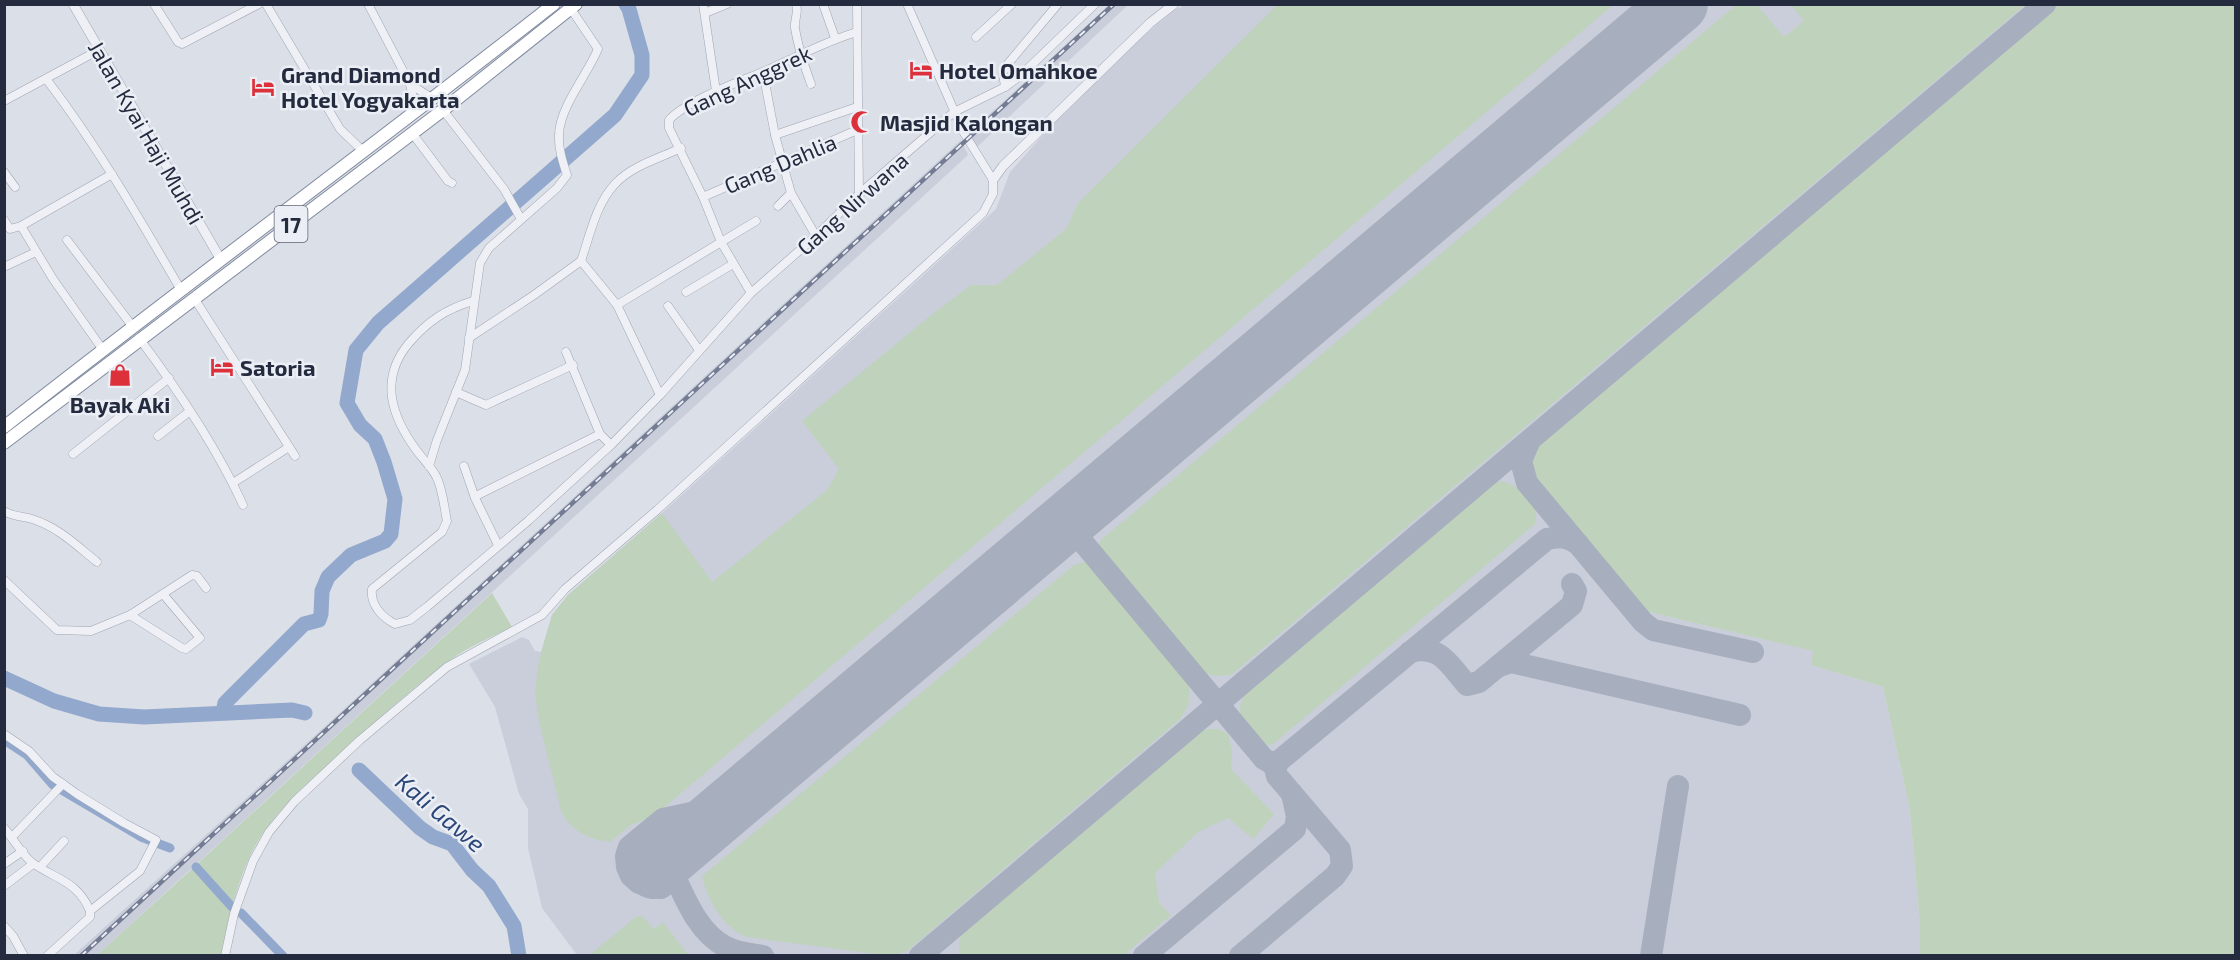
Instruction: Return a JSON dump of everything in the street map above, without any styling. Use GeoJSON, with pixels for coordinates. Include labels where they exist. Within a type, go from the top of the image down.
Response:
{"type":"FeatureCollection","features":[{"type":"Feature","properties":{"kind":"highway","name":"17"},"geometry":{"type":"LineString","coordinates":[[4,427],[555,4]]}},
{"type":"Feature","properties":{"kind":"highway","name":"17"},"geometry":{"type":"LineString","coordinates":[[4,443],[139,338],[443,110],[574,7]]}},
{"type":"Feature","properties":{"kind":"street","name":"Jalan Kyai Haji Muhdi"},"geometry":{"type":"LineString","coordinates":[[73,4],[221,260]]}},
{"type":"Feature","properties":{"kind":"street"},"geometry":{"type":"LineString","coordinates":[[154,4],[178,42],[182,44],[259,4]]}},
{"type":"Feature","properties":{"kind":"street"},"geometry":{"type":"LineString","coordinates":[[266,4],[340,129],[364,152]]}},
{"type":"Feature","properties":{"kind":"street"},"geometry":{"type":"LineString","coordinates":[[368,4],[410,84],[416,112]]}},
{"type":"Feature","properties":{"kind":"street"},"geometry":{"type":"LineString","coordinates":[[716,92],[704,9],[727,4]]}},
{"type":"Feature","properties":{"kind":"street"},"geometry":{"type":"LineString","coordinates":[[796,4],[798,11],[795,28],[800,55],[811,84]]}},
{"type":"Feature","properties":{"kind":"street"},"geometry":{"type":"LineString","coordinates":[[823,4],[836,38]]}},
{"type":"Feature","properties":{"kind":"street"},"geometry":{"type":"LineString","coordinates":[[857,4],[859,194]]}},
{"type":"Feature","properties":{"kind":"street"},"geometry":{"type":"LineString","coordinates":[[225,956],[234,914],[253,861],[269,832],[294,801],[360,740],[447,667],[542,615],[565,589],[657,510],[973,223],[990,202],[993,194],[993,180],[974,151],[954,111],[907,4]]}},
{"type":"Feature","properties":{"kind":"street"},"geometry":{"type":"LineString","coordinates":[[976,37],[1012,4]]}},
{"type":"Feature","properties":{"kind":"street"},"geometry":{"type":"LineString","coordinates":[[1005,87],[1003,73],[1006,66],[1058,4]]}},
{"type":"Feature","properties":{"kind":"street","name":"Gang Nirwana"},"geometry":{"type":"LineString","coordinates":[[429,466],[437,478],[447,521],[442,532],[372,589],[374,603],[384,618],[395,624],[410,620],[528,521],[611,445],[660,395],[751,293],[816,237],[859,194],[954,111],[1005,87],[1040,58],[1095,4]]}},
{"type":"Feature","properties":{"kind":"street"},"geometry":{"type":"LineString","coordinates":[[993,180],[1003,166],[1150,24],[1174,4]]}},
{"type":"Feature","properties":{"kind":"street"},"geometry":{"type":"LineString","coordinates":[[429,466],[465,369],[480,263],[489,248],[565,181],[567,176],[561,154],[559,134],[561,122],[597,49],[574,7]]}},
{"type":"Feature","properties":{"kind":"street","name":"Gang Anggrek"},"geometry":{"type":"LineString","coordinates":[[681,148],[669,128],[669,120],[675,114],[716,92],[836,38],[856,32]]}},
{"type":"Feature","properties":{"kind":"street"},"geometry":{"type":"LineString","coordinates":[[4,101],[47,80],[99,50]]}},
{"type":"Feature","properties":{"kind":"street"},"geometry":{"type":"LineString","coordinates":[[763,72],[775,135],[791,193],[816,237]]}},
{"type":"Feature","properties":{"kind":"street"},"geometry":{"type":"LineString","coordinates":[[47,80],[77,119],[127,197],[181,290]]}},
{"type":"Feature","properties":{"kind":"street"},"geometry":{"type":"LineString","coordinates":[[410,84],[433,99]]}},
{"type":"Feature","properties":{"kind":"street"},"geometry":{"type":"LineString","coordinates":[[775,135],[857,107]]}},
{"type":"Feature","properties":{"kind":"street"},"geometry":{"type":"LineString","coordinates":[[443,110],[504,189],[521,219]]}},
{"type":"Feature","properties":{"kind":"street","name":"Gang Dahlia"},"geometry":{"type":"LineString","coordinates":[[703,197],[857,130]]}},
{"type":"Feature","properties":{"kind":"street"},"geometry":{"type":"LineString","coordinates":[[412,133],[448,181],[452,183]]}},
{"type":"Feature","properties":{"kind":"street"},"geometry":{"type":"LineString","coordinates":[[470,338],[581,261],[596,216],[615,183],[628,173],[681,148],[721,242],[751,293]]}},
{"type":"Feature","properties":{"kind":"street"},"geometry":{"type":"LineString","coordinates":[[4,172],[15,187]]}},
{"type":"Feature","properties":{"kind":"street"},"geometry":{"type":"LineString","coordinates":[[4,220],[10,229],[21,226],[112,174]]}},
{"type":"Feature","properties":{"kind":"street"},"geometry":{"type":"LineString","coordinates":[[778,206],[791,193]]}},
{"type":"Feature","properties":{"kind":"street"},"geometry":{"type":"LineString","coordinates":[[617,305],[756,221]]}},
{"type":"Feature","properties":{"kind":"street"},"geometry":{"type":"LineString","coordinates":[[21,226],[53,279],[103,350]]}},
{"type":"Feature","properties":{"kind":"street"},"geometry":{"type":"LineString","coordinates":[[67,240],[133,327]]}},
{"type":"Feature","properties":{"kind":"street"},"geometry":{"type":"LineString","coordinates":[[4,267],[36,252]]}},
{"type":"Feature","properties":{"kind":"street"},"geometry":{"type":"LineString","coordinates":[[581,261],[617,305],[660,395]]}},
{"type":"Feature","properties":{"kind":"street"},"geometry":{"type":"LineString","coordinates":[[686,292],[734,264]]}},
{"type":"Feature","properties":{"kind":"street"},"geometry":{"type":"LineString","coordinates":[[194,298],[295,456]]}},
{"type":"Feature","properties":{"kind":"street"},"geometry":{"type":"LineString","coordinates":[[429,466],[407,436],[396,413],[390,386],[392,375],[402,351],[421,328],[441,313],[473,301]]}},
{"type":"Feature","properties":{"kind":"street"},"geometry":{"type":"LineString","coordinates":[[669,306],[699,350]]}},
{"type":"Feature","properties":{"kind":"street"},"geometry":{"type":"LineString","coordinates":[[139,338],[190,411],[233,483],[243,505]]}},
{"type":"Feature","properties":{"kind":"street"},"geometry":{"type":"LineString","coordinates":[[566,352],[600,434],[611,445]]}},
{"type":"Feature","properties":{"kind":"street"},"geometry":{"type":"LineString","coordinates":[[456,392],[486,405],[573,365]]}},
{"type":"Feature","properties":{"kind":"street"},"geometry":{"type":"LineString","coordinates":[[73,454],[169,378]]}},
{"type":"Feature","properties":{"kind":"street"},"geometry":{"type":"LineString","coordinates":[[158,436],[190,411]]}},
{"type":"Feature","properties":{"kind":"street"},"geometry":{"type":"LineString","coordinates":[[476,496],[600,434]]}},
{"type":"Feature","properties":{"kind":"street"},"geometry":{"type":"LineString","coordinates":[[233,483],[289,447]]}},
{"type":"Feature","properties":{"kind":"street"},"geometry":{"type":"LineString","coordinates":[[464,466],[498,545]]}},
{"type":"Feature","properties":{"kind":"street"},"geometry":{"type":"LineString","coordinates":[[4,511],[11,515],[34,519],[61,533],[97,562]]}},
{"type":"Feature","properties":{"kind":"street"},"geometry":{"type":"LineString","coordinates":[[4,580],[52,627],[62,631],[91,631],[130,615],[192,575],[197,576],[206,588]]}},
{"type":"Feature","properties":{"kind":"street"},"geometry":{"type":"LineString","coordinates":[[130,615],[186,649],[200,638],[163,594]]}},
{"type":"Feature","properties":{"kind":"street"},"geometry":{"type":"LineString","coordinates":[[4,734],[29,751],[60,788],[124,823],[155,844],[140,871],[90,912]]}},
{"type":"Feature","properties":{"kind":"street"},"geometry":{"type":"LineString","coordinates":[[12,837],[60,788]]}},
{"type":"Feature","properties":{"kind":"street"},"geometry":{"type":"LineString","coordinates":[[4,828],[36,865],[73,887],[87,903],[90,916],[47,956]]}},
{"type":"Feature","properties":{"kind":"street"},"geometry":{"type":"LineString","coordinates":[[4,886],[36,865],[64,841]]}},
{"type":"Feature","properties":{"kind":"street"},"geometry":{"type":"LineString","coordinates":[[4,864],[23,851]]}},
{"type":"Feature","properties":{"kind":"street"},"geometry":{"type":"LineString","coordinates":[[4,926],[13,936],[24,956]]}},
{"type":"Feature","properties":{"kind":"shaded area"},"geometry":{"type":"Polygon","coordinates":[[[1109,5],[1128,5],[977,147],[969,133],[1109,5]]]}},
{"type":"Feature","properties":{"kind":"shaded area"},"geometry":{"type":"Polygon","coordinates":[[[1185,5],[2136,5],[1645,611],[1814,651],[1811,665],[1883,687],[1910,811],[1920,926],[1920,955],[577,955],[542,908],[528,848],[528,809],[519,794],[495,707],[469,664],[522,637],[529,640],[535,651],[541,652],[552,615],[568,595],[662,513],[996,209],[1010,172],[1042,136],[1138,40],[1175,10],[1185,5]]]}},
{"type":"Feature","properties":{"kind":"shaded area"},"geometry":{"type":"Polygon","coordinates":[[[961,140],[968,155],[97,955],[73,956],[355,699],[961,140]]]}},
{"type":"Feature","properties":{"kind":"green space"},"geometry":{"type":"Polygon","coordinates":[[[1277,5],[1613,5],[654,816],[631,825],[610,842],[594,839],[575,829],[561,811],[539,722],[535,691],[539,660],[552,615],[568,595],[662,513],[712,582],[827,490],[839,469],[802,421],[971,285],[997,285],[1066,229],[1078,203],[1277,5]]]}},
{"type":"Feature","properties":{"kind":"green space"},"geometry":{"type":"Polygon","coordinates":[[[1736,5],[1757,5],[1784,37],[1804,21],[1791,5],[2025,5],[1231,675],[1212,675],[1199,669],[1100,551],[1099,544],[1102,539],[1736,5]]]}},
{"type":"Feature","properties":{"kind":"green space"},"geometry":{"type":"Polygon","coordinates":[[[2057,5],[2235,5],[2235,955],[1920,955],[1920,926],[1910,811],[1883,687],[1811,665],[1813,651],[1645,611],[1530,473],[1530,457],[1538,442],[2057,5]]]}},
{"type":"Feature","properties":{"kind":"green space"},"geometry":{"type":"Polygon","coordinates":[[[1503,481],[1516,487],[1528,497],[1535,510],[1535,524],[1273,744],[1262,746],[1243,724],[1240,710],[1246,693],[1253,683],[1491,483],[1503,481]]]}},
{"type":"Feature","properties":{"kind":"green space"},"geometry":{"type":"Polygon","coordinates":[[[1084,562],[1093,567],[1188,682],[1189,702],[1180,719],[907,951],[895,955],[883,955],[747,937],[731,927],[717,912],[702,876],[1074,565],[1084,562]]]}},
{"type":"Feature","properties":{"kind":"green space"},"geometry":{"type":"Polygon","coordinates":[[[492,593],[512,627],[465,650],[443,665],[383,715],[298,792],[269,824],[256,844],[233,903],[197,864],[492,593]]]}},
{"type":"Feature","properties":{"kind":"green space"},"geometry":{"type":"Polygon","coordinates":[[[1206,729],[1218,729],[1228,734],[1232,751],[1231,769],[1274,814],[1253,839],[1228,818],[1198,832],[1155,873],[1159,903],[1171,915],[1124,955],[959,955],[959,941],[963,929],[1191,735],[1206,729]]]}},
{"type":"Feature","properties":{"kind":"green space"},"geometry":{"type":"Polygon","coordinates":[[[193,868],[231,909],[221,955],[97,955],[193,868]]]}},
{"type":"Feature","properties":{"kind":"green space"},"geometry":{"type":"Polygon","coordinates":[[[637,916],[642,916],[654,929],[663,922],[688,955],[595,955],[592,953],[637,916]]]}},
{"type":"Feature","properties":{"kind":"waterway"},"geometry":{"type":"LineString","coordinates":[[223,712],[225,703],[304,624],[319,620],[322,591],[328,577],[351,555],[385,541],[391,534],[395,499],[384,462],[375,439],[360,425],[347,403],[356,350],[378,323],[615,115],[642,75],[642,55],[626,4]]}},
{"type":"Feature","properties":{"kind":"waterway"},"geometry":{"type":"LineString","coordinates":[[4,678],[54,701],[99,714],[144,717],[292,710],[305,713]]}},
{"type":"Feature","properties":{"kind":"waterway"},"geometry":{"type":"LineString","coordinates":[[4,740],[27,755],[53,785],[141,837],[170,848]]}},
{"type":"Feature","properties":{"kind":"waterway","name":"Kali Gawe"},"geometry":{"type":"LineString","coordinates":[[359,770],[420,828],[433,837],[452,844],[472,870],[489,886],[514,926],[519,956]]}},
{"type":"Feature","properties":{"kind":"waterway"},"geometry":{"type":"LineString","coordinates":[[196,867],[232,907]]}},
{"type":"Feature","properties":{"kind":"waterway"},"geometry":{"type":"LineString","coordinates":[[241,913],[283,956]]}},
{"type":"Feature","properties":{"kind":"taxiway"},"geometry":{"type":"LineString","coordinates":[[920,956],[2045,4]]}},
{"type":"Feature","properties":{"kind":"taxiway"},"geometry":{"type":"LineString","coordinates":[[1530,440],[1521,461],[1527,483],[1643,622],[1653,630],[1753,652]]}},
{"type":"Feature","properties":{"kind":"taxiway"},"geometry":{"type":"LineString","coordinates":[[1080,511],[1077,529],[1081,540],[1264,759],[1271,763],[1279,761]]}},
{"type":"Feature","properties":{"kind":"taxiway"},"geometry":{"type":"LineString","coordinates":[[1049,537],[1071,535],[1081,540]]}},
{"type":"Feature","properties":{"kind":"taxiway"},"geometry":{"type":"LineString","coordinates":[[1240,956],[1335,876],[1342,866],[1340,850],[1277,776],[1275,768],[1279,761],[1547,539],[1563,538],[1578,544]]}},
{"type":"Feature","properties":{"kind":"taxiway"},"geometry":{"type":"LineString","coordinates":[[1410,652],[1421,650],[1437,654],[1467,685],[1479,682],[1572,605],[1576,591],[1572,584]]}},
{"type":"Feature","properties":{"kind":"taxiway"},"geometry":{"type":"LineString","coordinates":[[1499,666],[1511,662],[1740,715]]}},
{"type":"Feature","properties":{"kind":"taxiway"},"geometry":{"type":"LineString","coordinates":[[1651,956],[1678,786]]}},
{"type":"Feature","properties":{"kind":"taxiway"},"geometry":{"type":"LineString","coordinates":[[1144,956],[1295,829],[1297,816],[1292,794]]}},
{"type":"Feature","properties":{"kind":"taxiway"},"geometry":{"type":"LineString","coordinates":[[681,848],[675,877],[661,888],[639,883],[631,876],[626,856],[629,847],[663,819],[732,804]]}},
{"type":"Feature","properties":{"kind":"taxiway"},"geometry":{"type":"LineString","coordinates":[[675,877],[695,917],[709,934],[730,949],[763,956]]}},
{"type":"Feature","properties":{"kind":"runway"},"geometry":{"type":"LineString","coordinates":[[654,870],[1679,4]]}},
{"type":"Feature","properties":{"kind":"railway"},"geometry":{"type":"LineString","coordinates":[[81,956],[1114,4]]}},
{"type":"Feature","properties":{"kind":"place","name":"Hotel Omahkoe"},"geometry":{"type":"Point","coordinates":[921,70]}},
{"type":"Feature","properties":{"kind":"place","name":"Grand Diamond Hotel Yogyakarta"},"geometry":{"type":"Point","coordinates":[263,87]}},
{"type":"Feature","properties":{"kind":"place","name":"Masjid Kalongan"},"geometry":{"type":"Point","coordinates":[862,122]}},
{"type":"Feature","properties":{"kind":"place","name":"Satoria"},"geometry":{"type":"Point","coordinates":[222,367]}},
{"type":"Feature","properties":{"kind":"place","name":"Bayak Aki"},"geometry":{"type":"Point","coordinates":[120,375]}}]}
